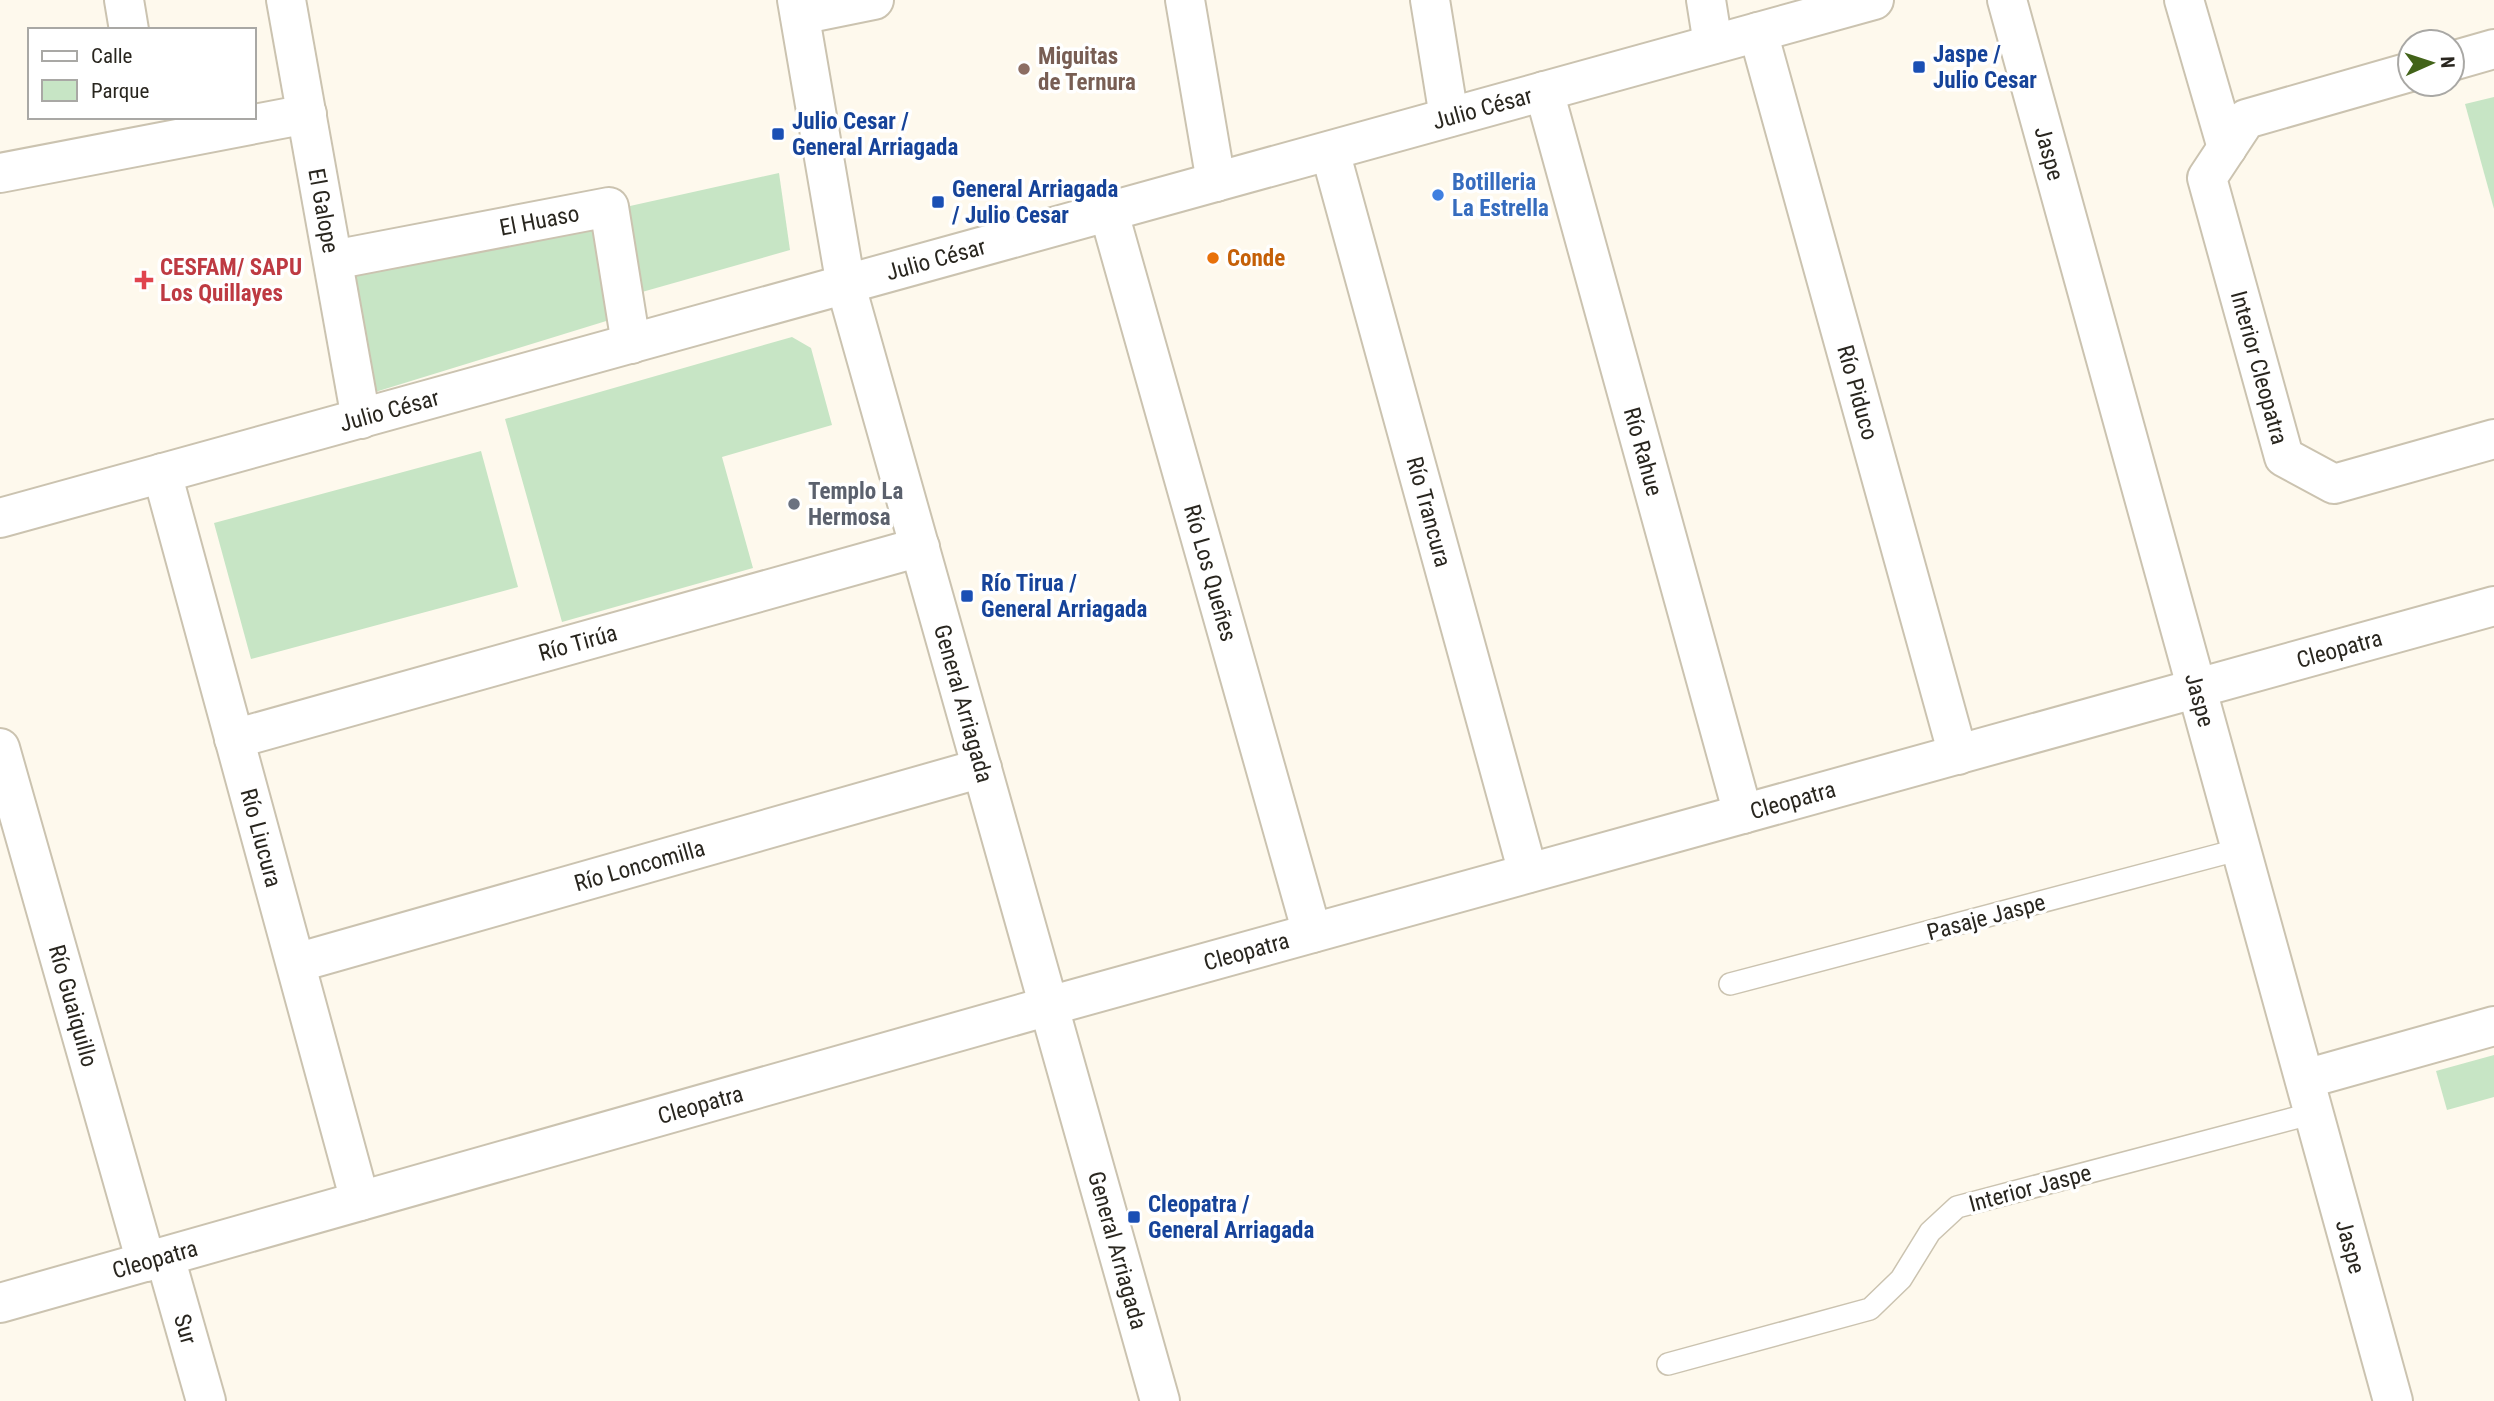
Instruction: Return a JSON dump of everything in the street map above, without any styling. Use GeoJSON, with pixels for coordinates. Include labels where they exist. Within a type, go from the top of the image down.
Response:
{"type":"FeatureCollection","features":[{"type":"Feature","properties":{"kind":"street"},"geometry":{"type":"LineString","coordinates":[[124,0],[129,28]]}},
{"type":"Feature","properties":{"kind":"street","name":"El Galope"},"geometry":{"type":"LineString","coordinates":[[286,0],[361,419]]}},
{"type":"Feature","properties":{"kind":"street"},"geometry":{"type":"LineString","coordinates":[[798,7],[874,0]]}},
{"type":"Feature","properties":{"kind":"street"},"geometry":{"type":"LineString","coordinates":[[1185,0],[1216,182]]}},
{"type":"Feature","properties":{"kind":"street"},"geometry":{"type":"LineString","coordinates":[[1430,0],[1450,117]]}},
{"type":"Feature","properties":{"kind":"street"},"geometry":{"type":"LineString","coordinates":[[1706,0],[1713,44]]}},
{"type":"Feature","properties":{"kind":"street","name":"Julio César"},"geometry":{"type":"LineString","coordinates":[[0,518],[1874,0]]}},
{"type":"Feature","properties":{"kind":"street","name":"Jaspe"},"geometry":{"type":"LineString","coordinates":[[2007,0],[2393,1401]]}},
{"type":"Feature","properties":{"kind":"street"},"geometry":{"type":"LineString","coordinates":[[2184,0],[2227,148]]}},
{"type":"Feature","properties":{"kind":"street","name":"General Arriagada"},"geometry":{"type":"LineString","coordinates":[[798,7],[846,286],[1160,1401]]}},
{"type":"Feature","properties":{"kind":"street","name":"Río Piduco"},"geometry":{"type":"LineString","coordinates":[[1758,32],[1958,755]]}},
{"type":"Feature","properties":{"kind":"street"},"geometry":{"type":"LineString","coordinates":[[2466,57],[2494,49]]}},
{"type":"Feature","properties":{"kind":"street"},"geometry":{"type":"LineString","coordinates":[[2227,148],[2246,119],[2396,76]]}},
{"type":"Feature","properties":{"kind":"street","name":"Río Rahue"},"geometry":{"type":"LineString","coordinates":[[1544,91],[1743,814]]}},
{"type":"Feature","properties":{"kind":"street"},"geometry":{"type":"LineString","coordinates":[[0,173],[146,131],[307,114]]}},
{"type":"Feature","properties":{"kind":"street","name":"Interior Cleopatra"},"geometry":{"type":"LineString","coordinates":[[2227,148],[2207,178],[2284,457],[2334,484],[2494,439]]}},
{"type":"Feature","properties":{"kind":"street","name":"Río Trancura"},"geometry":{"type":"LineString","coordinates":[[1330,150],[1528,873]]}},
{"type":"Feature","properties":{"kind":"street","name":"El Huaso"},"geometry":{"type":"LineString","coordinates":[[333,260],[609,207],[631,344]]}},
{"type":"Feature","properties":{"kind":"street","name":"Río Los Queñes"},"geometry":{"type":"LineString","coordinates":[[1108,212],[1312,933]]}},
{"type":"Feature","properties":{"kind":"street","name":"Río Liucura"},"geometry":{"type":"LineString","coordinates":[[162,474],[360,1201]]}},
{"type":"Feature","properties":{"kind":"street","name":"Río Tirúa"},"geometry":{"type":"LineString","coordinates":[[234,739],[920,547]]}},
{"type":"Feature","properties":{"kind":"street","name":"Cleopatra"},"geometry":{"type":"LineString","coordinates":[[0,1303],[1049,1006],[2494,606]]}},
{"type":"Feature","properties":{"kind":"street","name":"Río Guaiquillo"},"geometry":{"type":"LineString","coordinates":[[0,748],[155,1259]]}},
{"type":"Feature","properties":{"kind":"street","name":"Río Loncomilla"},"geometry":{"type":"LineString","coordinates":[[296,963],[982,768]]}},
{"type":"Feature","properties":{"kind":"street"},"geometry":{"type":"LineString","coordinates":[[2309,1096],[2494,1026]]}},
{"type":"Feature","properties":{"kind":"street","name":"Sur"},"geometry":{"type":"LineString","coordinates":[[155,1259],[206,1401]]}},
{"type":"Feature","properties":{"kind":"lane","name":"Pasaje Jaspe"},"geometry":{"type":"LineString","coordinates":[[1730,984],[2241,849]]}},
{"type":"Feature","properties":{"kind":"lane","name":"Interior Jaspe"},"geometry":{"type":"LineString","coordinates":[[1668,1364],[1870,1309],[1901,1279],[1930,1232],[1957,1207],[2309,1096]]}},
{"type":"Feature","properties":{"kind":"green space"},"geometry":{"type":"Polygon","coordinates":[[[2494,97],[2494,209],[2465,104],[2494,97]]]}},
{"type":"Feature","properties":{"kind":"green space"},"geometry":{"type":"Polygon","coordinates":[[[779,173],[790,250],[635,294],[621,208],[779,173]]]}},
{"type":"Feature","properties":{"kind":"green space"},"geometry":{"type":"Polygon","coordinates":[[[599,220],[616,318],[372,393],[353,268],[599,220]]]}},
{"type":"Feature","properties":{"kind":"green space"},"geometry":{"type":"Polygon","coordinates":[[[792,337],[811,348],[832,425],[722,457],[753,568],[562,622],[505,419],[792,337]]]}},
{"type":"Feature","properties":{"kind":"green space"},"geometry":{"type":"Polygon","coordinates":[[[481,451],[518,587],[251,659],[214,523],[481,451]]]}},
{"type":"Feature","properties":{"kind":"green space"},"geometry":{"type":"Polygon","coordinates":[[[2494,1055],[2494,1097],[2447,1110],[2436,1071],[2494,1055]]]}},
{"type":"Feature","properties":{"kind":"place","name":"Jaspe / Julio Cesar"},"geometry":{"type":"Point","coordinates":[1919,67]}},
{"type":"Feature","properties":{"kind":"place","name":"Miguitas de Ternura"},"geometry":{"type":"Point","coordinates":[1024,69]}},
{"type":"Feature","properties":{"kind":"place","name":"Julio Cesar / General Arriagada"},"geometry":{"type":"Point","coordinates":[778,134]}},
{"type":"Feature","properties":{"kind":"place","name":"Botilleria La Estrella"},"geometry":{"type":"Point","coordinates":[1438,195]}},
{"type":"Feature","properties":{"kind":"place","name":"General Arriagada / Julio Cesar"},"geometry":{"type":"Point","coordinates":[938,202]}},
{"type":"Feature","properties":{"kind":"place","name":"Conde"},"geometry":{"type":"Point","coordinates":[1213,258]}},
{"type":"Feature","properties":{"kind":"place","name":"CESFAM/ SAPU Los Quillayes"},"geometry":{"type":"Point","coordinates":[144,280]}},
{"type":"Feature","properties":{"kind":"place","name":"Templo La Hermosa"},"geometry":{"type":"Point","coordinates":[794,504]}},
{"type":"Feature","properties":{"kind":"place","name":"Río Tirua / General Arriagada"},"geometry":{"type":"Point","coordinates":[967,596]}},
{"type":"Feature","properties":{"kind":"place","name":"Cleopatra / General Arriagada"},"geometry":{"type":"Point","coordinates":[1134,1217]}}]}
